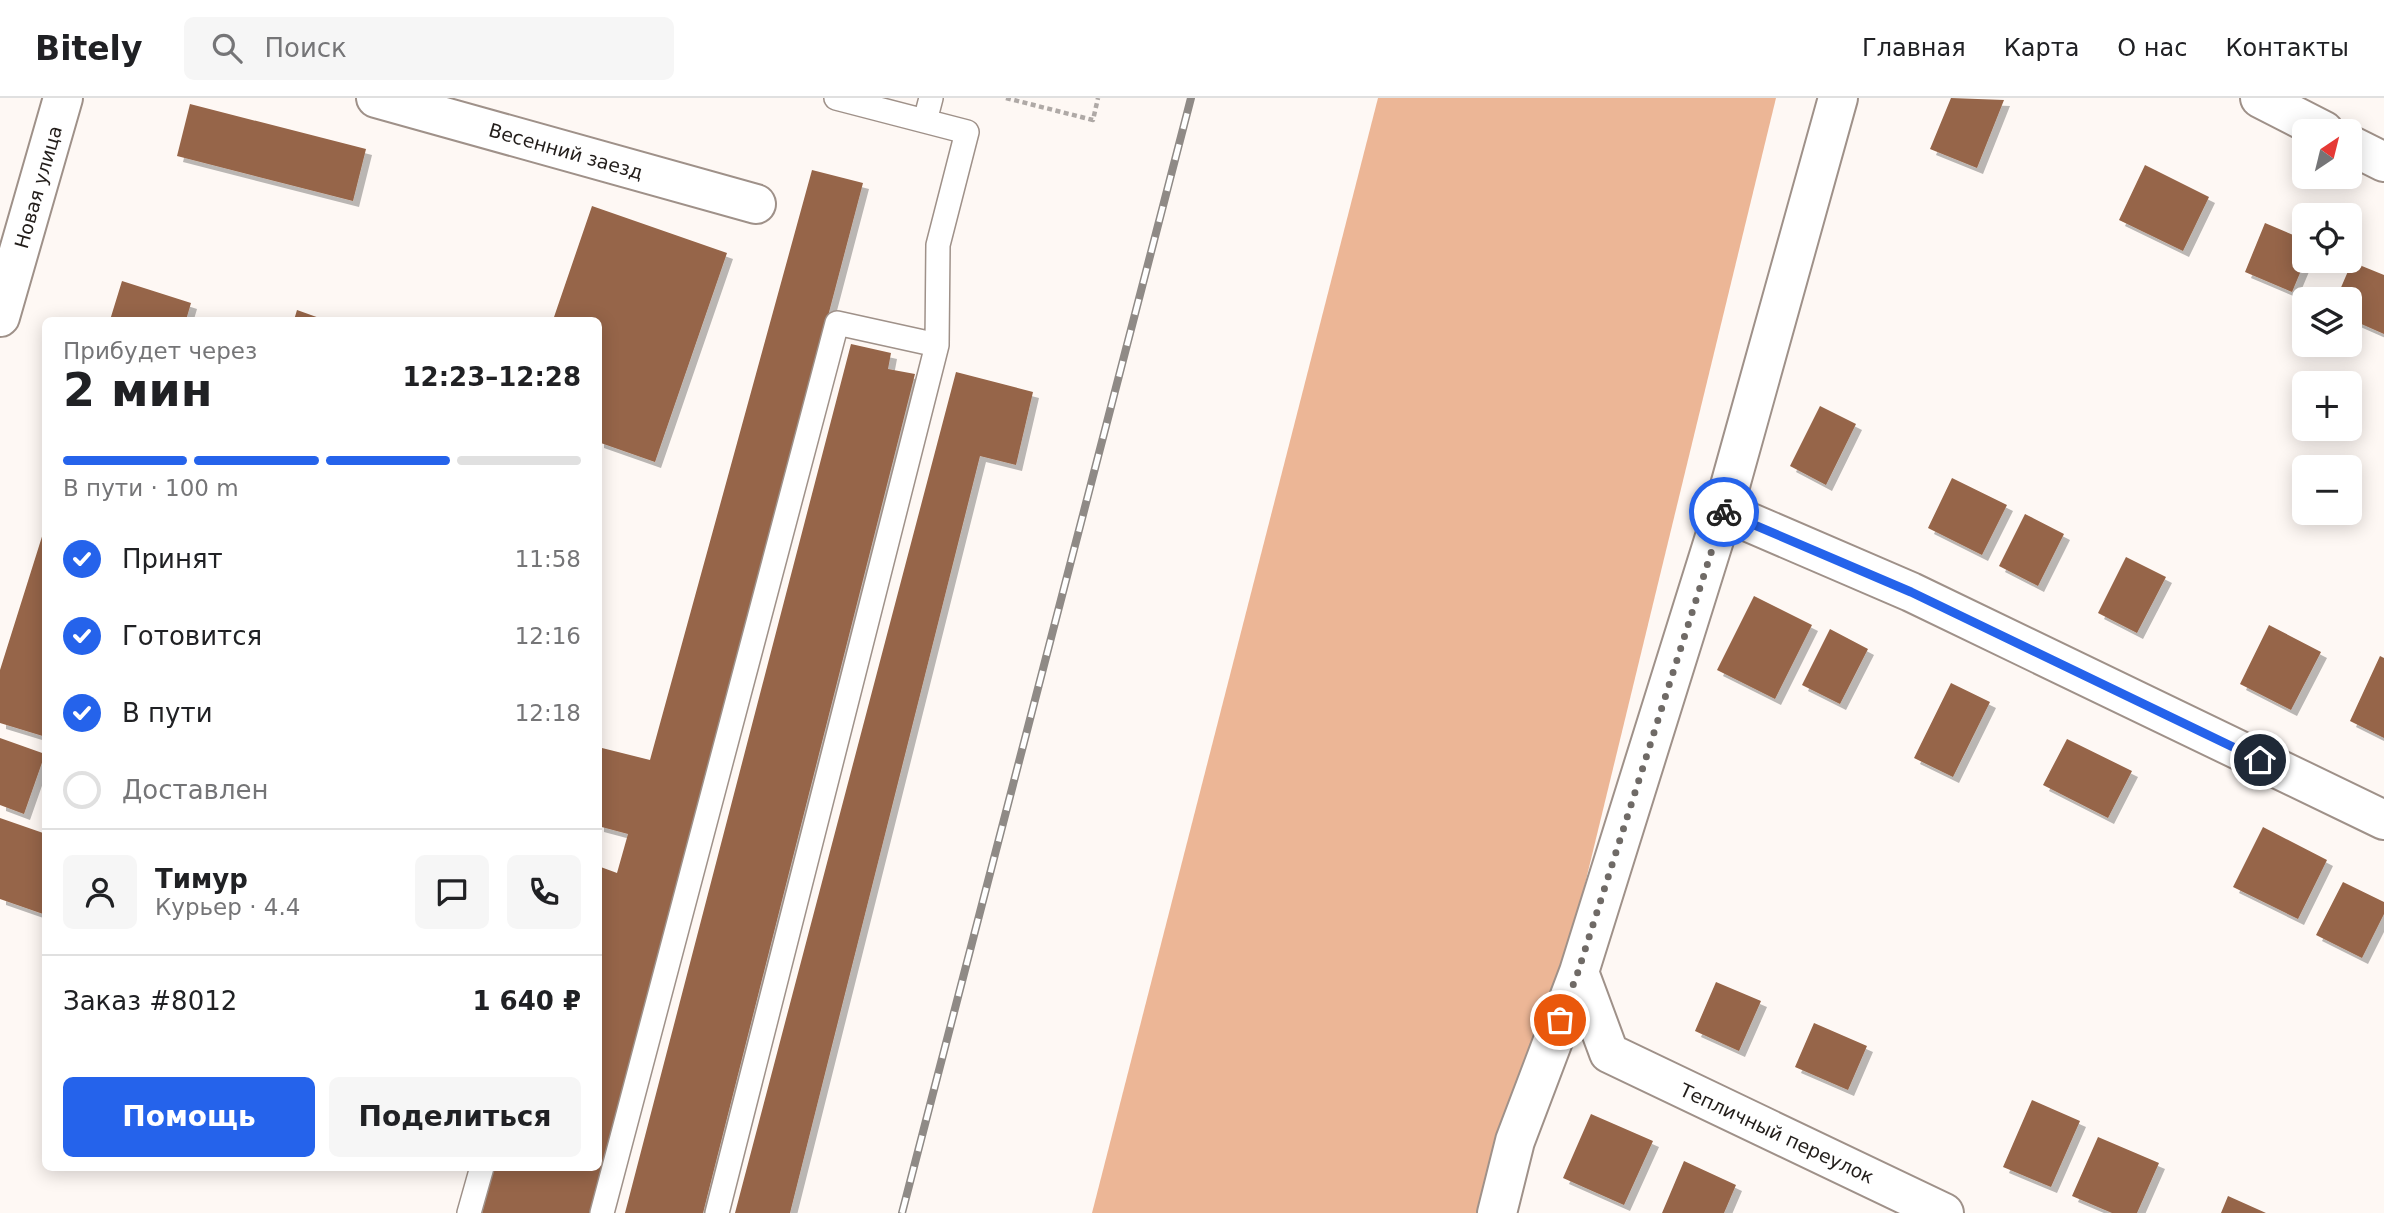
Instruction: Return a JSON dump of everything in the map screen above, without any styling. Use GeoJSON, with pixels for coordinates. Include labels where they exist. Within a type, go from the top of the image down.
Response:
{"type":"FeatureCollection","features":[{"type":"Feature","properties":{"kind":"street","name":"Новая улица"},"geometry":{"type":"LineString","coordinates":[[0,317],[64,98]]}},
{"type":"Feature","properties":{"kind":"street","name":"Весенний заезд"},"geometry":{"type":"LineString","coordinates":[[376,98],[756,204]]}},
{"type":"Feature","properties":{"kind":"street"},"geometry":{"type":"LineString","coordinates":[[1497,1213],[1515,1141],[1578,972],[1723,511],[1838,98]]}},
{"type":"Feature","properties":{"kind":"street"},"geometry":{"type":"LineString","coordinates":[[2260,98],[2301,119]]}},
{"type":"Feature","properties":{"kind":"street"},"geometry":{"type":"LineString","coordinates":[[2362,151],[2384,163]]}},
{"type":"Feature","properties":{"kind":"street"},"geometry":{"type":"LineString","coordinates":[[1723,511],[1911,592],[2384,820]]}},
{"type":"Feature","properties":{"kind":"street","name":"Тепличный переулок"},"geometry":{"type":"LineString","coordinates":[[1578,972],[1609,1053],[1944,1213]]}},
{"type":"Feature","properties":{"kind":"lane"},"geometry":{"type":"LineString","coordinates":[[717,1213],[937,345],[938,245],[967,132],[836,98]]}},
{"type":"Feature","properties":{"kind":"lane"},"geometry":{"type":"LineString","coordinates":[[925,121],[930,98]]}},
{"type":"Feature","properties":{"kind":"lane"},"geometry":{"type":"LineString","coordinates":[[602,1213],[837,323],[937,345]]}},
{"type":"Feature","properties":{"kind":"lane"},"geometry":{"type":"LineString","coordinates":[[469,1213],[481,1171]]}},
{"type":"Feature","properties":{"kind":"path"},"geometry":{"type":"LineString","coordinates":[[1006,98],[1093,120],[1098,98]]}},
{"type":"Feature","properties":{"kind":"shaded area"},"geometry":{"type":"Polygon","coordinates":[[[1378,98],[1776,98],[1505,1213],[1092,1213],[1378,98]]]}},
{"type":"Feature","properties":{"kind":"building"},"geometry":{"type":"Polygon","coordinates":[[[1951,98],[2004,100],[1977,168],[1930,149],[1951,98]]]}},
{"type":"Feature","properties":{"kind":"building"},"geometry":{"type":"Polygon","coordinates":[[[190,104],[366,149],[353,201],[177,156],[190,104]]]}},
{"type":"Feature","properties":{"kind":"building"},"geometry":{"type":"Polygon","coordinates":[[[2145,165],[2209,197],[2183,251],[2119,220],[2145,165]]]}},
{"type":"Feature","properties":{"kind":"building"},"geometry":{"type":"Polygon","coordinates":[[[812,170],[863,183],[592,1213],[482,1213],[493,1171],[602,1171],[602,867],[617,873],[628,834],[602,827],[602,748],[650,760],[812,170]]]}},
{"type":"Feature","properties":{"kind":"building"},"geometry":{"type":"Polygon","coordinates":[[[592,206],[727,253],[655,462],[602,443],[602,317],[554,317],[592,206]]]}},
{"type":"Feature","properties":{"kind":"building"},"geometry":{"type":"Polygon","coordinates":[[[2265,223],[2292,234],[2292,273],[2300,273],[2292,292],[2245,272],[2265,223]]]}},
{"type":"Feature","properties":{"kind":"building"},"geometry":{"type":"Polygon","coordinates":[[[2362,266],[2384,275],[2384,334],[2362,324],[2362,287],[2341,287],[2347,273],[2362,273],[2362,266]]]}},
{"type":"Feature","properties":{"kind":"building"},"geometry":{"type":"Polygon","coordinates":[[[122,281],[191,303],[187,317],[111,317],[122,281]]]}},
{"type":"Feature","properties":{"kind":"building"},"geometry":{"type":"Polygon","coordinates":[[[297,310],[317,317],[295,317],[297,310]]]}},
{"type":"Feature","properties":{"kind":"building"},"geometry":{"type":"Polygon","coordinates":[[[851,344],[891,353],[888,369],[915,374],[703,1213],[625,1213],[851,344]]]}},
{"type":"Feature","properties":{"kind":"building"},"geometry":{"type":"Polygon","coordinates":[[[956,372],[1033,392],[1016,465],[980,456],[790,1213],[735,1213],[956,372]]]}},
{"type":"Feature","properties":{"kind":"building"},"geometry":{"type":"Polygon","coordinates":[[[1820,406],[1856,424],[1826,485],[1790,466],[1820,406]]]}},
{"type":"Feature","properties":{"kind":"building"},"geometry":{"type":"Polygon","coordinates":[[[1952,478],[2007,505],[1982,555],[1928,528],[1952,478]]]}},
{"type":"Feature","properties":{"kind":"building"},"geometry":{"type":"Polygon","coordinates":[[[2025,514],[2064,534],[2038,586],[1999,566],[2025,514]]]}},
{"type":"Feature","properties":{"kind":"building"},"geometry":{"type":"Polygon","coordinates":[[[42,537],[42,736],[0,723],[0,670],[42,537]]]}},
{"type":"Feature","properties":{"kind":"building"},"geometry":{"type":"Polygon","coordinates":[[[2126,557],[2166,577],[2137,633],[2098,613],[2126,557]]]}},
{"type":"Feature","properties":{"kind":"building"},"geometry":{"type":"Polygon","coordinates":[[[1754,596],[1812,625],[1775,699],[1717,670],[1754,596]]]}},
{"type":"Feature","properties":{"kind":"building"},"geometry":{"type":"Polygon","coordinates":[[[2269,625],[2321,652],[2291,710],[2240,684],[2269,625]]]}},
{"type":"Feature","properties":{"kind":"building"},"geometry":{"type":"Polygon","coordinates":[[[1830,629],[1868,649],[1840,704],[1802,685],[1830,629]]]}},
{"type":"Feature","properties":{"kind":"building"},"geometry":{"type":"Polygon","coordinates":[[[2380,656],[2384,658],[2384,738],[2350,721],[2380,656]]]}},
{"type":"Feature","properties":{"kind":"building"},"geometry":{"type":"Polygon","coordinates":[[[1951,683],[1990,702],[1953,777],[1914,758],[1951,683]]]}},
{"type":"Feature","properties":{"kind":"building"},"geometry":{"type":"Polygon","coordinates":[[[0,738],[42,753],[42,763],[24,814],[0,805],[0,738]]]}},
{"type":"Feature","properties":{"kind":"building"},"geometry":{"type":"Polygon","coordinates":[[[2067,739],[2132,771],[2108,818],[2043,785],[2067,739]]]}},
{"type":"Feature","properties":{"kind":"building"},"geometry":{"type":"Polygon","coordinates":[[[0,818],[42,833],[42,914],[0,899],[0,818]]]}},
{"type":"Feature","properties":{"kind":"building"},"geometry":{"type":"Polygon","coordinates":[[[2263,827],[2327,860],[2298,919],[2233,887],[2263,827]]]}},
{"type":"Feature","properties":{"kind":"building"},"geometry":{"type":"Polygon","coordinates":[[[2343,882],[2384,902],[2384,914],[2362,958],[2316,935],[2343,882]]]}},
{"type":"Feature","properties":{"kind":"building"},"geometry":{"type":"Polygon","coordinates":[[[1716,982],[1761,1001],[1739,1051],[1695,1031],[1716,982]]]}},
{"type":"Feature","properties":{"kind":"building"},"geometry":{"type":"Polygon","coordinates":[[[1814,1023],[1867,1046],[1848,1090],[1795,1067],[1814,1023]]]}},
{"type":"Feature","properties":{"kind":"building"},"geometry":{"type":"Polygon","coordinates":[[[2032,1100],[2080,1121],[2051,1187],[2003,1167],[2032,1100]]]}},
{"type":"Feature","properties":{"kind":"building"},"geometry":{"type":"Polygon","coordinates":[[[1591,1114],[1653,1141],[1624,1205],[1563,1178],[1591,1114]]]}},
{"type":"Feature","properties":{"kind":"building"},"geometry":{"type":"Polygon","coordinates":[[[2098,1137],[2159,1163],[2137,1213],[2112,1213],[2072,1196],[2098,1137]]]}},
{"type":"Feature","properties":{"kind":"building"},"geometry":{"type":"Polygon","coordinates":[[[1684,1161],[1736,1185],[1724,1213],[1662,1213],[1684,1161]]]}},
{"type":"Feature","properties":{"kind":"building"},"geometry":{"type":"Polygon","coordinates":[[[2228,1196],[2266,1213],[2221,1213],[2228,1196]]]}},
{"type":"Feature","properties":{"kind":"railway"},"geometry":{"type":"LineString","coordinates":[[902,1213],[1191,98]]}},
{"type":"Feature","properties":{"kind":"way so far"},"geometry":{"type":"LineString","coordinates":[[1560,1020],[1578,972],[1724,512]]}},
{"type":"Feature","properties":{"kind":"route"},"geometry":{"type":"LineString","coordinates":[[1724,512],[1911,592],[2260,760]]}}]}
